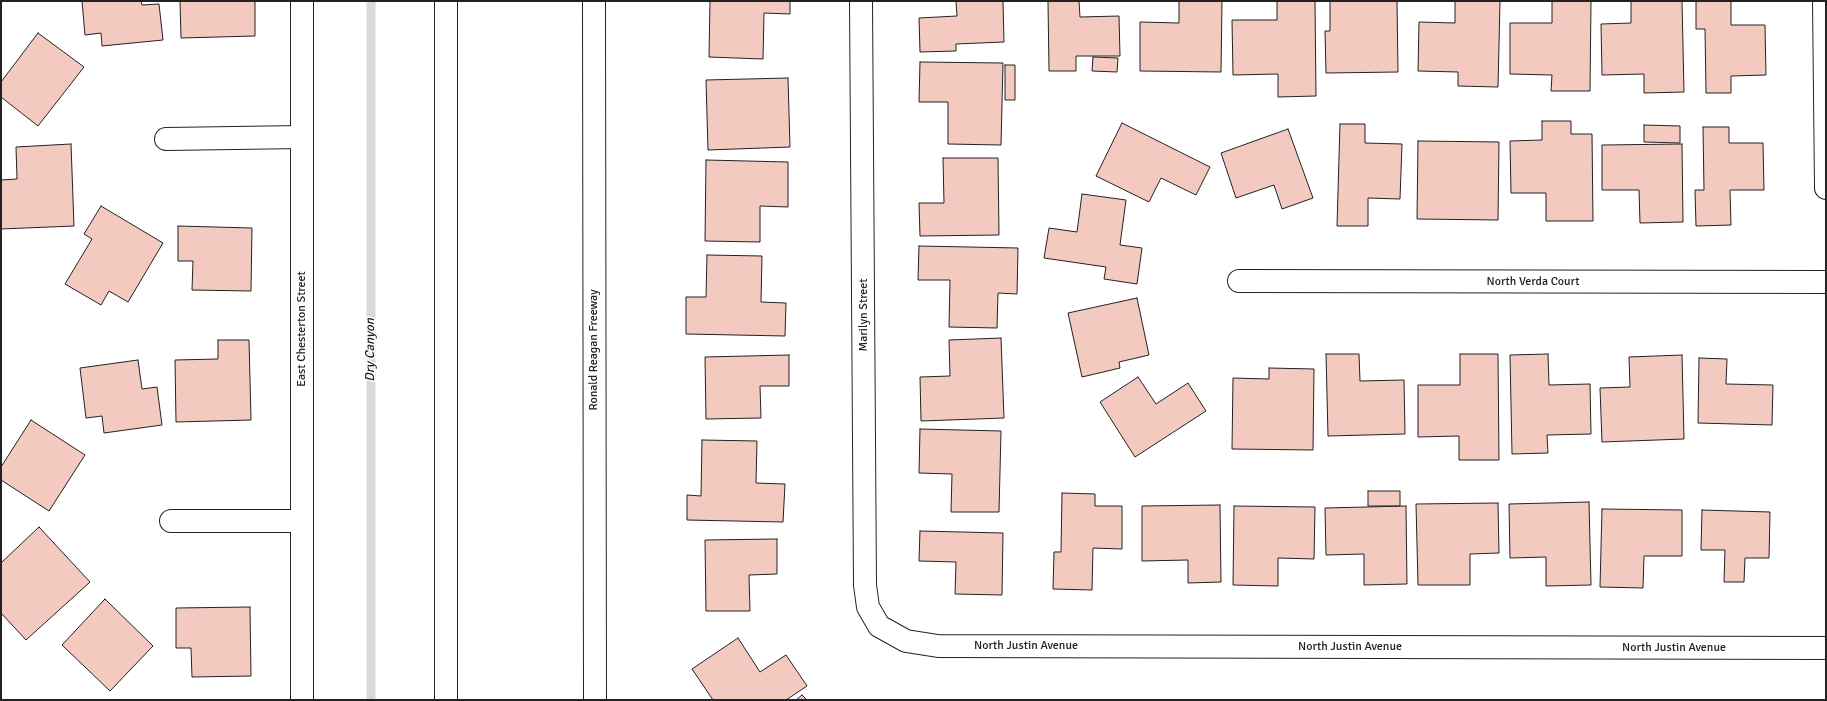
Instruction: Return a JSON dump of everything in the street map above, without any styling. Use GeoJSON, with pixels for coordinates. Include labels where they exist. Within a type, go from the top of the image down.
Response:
{"type":"FeatureCollection","features":[{"type":"Feature","properties":{"kind":"main road","name":"East Chesterton Street"},"geometry":{"type":"LineString","coordinates":[[302,1],[302,700]]}},
{"type":"Feature","properties":{"kind":"main road"},"geometry":{"type":"LineString","coordinates":[[446,1],[446,700]]}},
{"type":"Feature","properties":{"kind":"main road","name":"Ronald Reagan Freeway"},"geometry":{"type":"LineString","coordinates":[[594,1],[595,700]]}},
{"type":"Feature","properties":{"kind":"main road","name":"Marilyn Street"},"geometry":{"type":"LineString","coordinates":[[861,1],[865,585],[868,607],[879,626]]}},
{"type":"Feature","properties":{"kind":"main road"},"geometry":{"type":"LineString","coordinates":[[1824,1],[1826,188]]}},
{"type":"Feature","properties":{"kind":"main road"},"geometry":{"type":"LineString","coordinates":[[166,139],[302,137]]}},
{"type":"Feature","properties":{"kind":"main road","name":"North Verda Court"},"geometry":{"type":"LineString","coordinates":[[1239,282],[1826,282]]}},
{"type":"Feature","properties":{"kind":"main road"},"geometry":{"type":"LineString","coordinates":[[171,521],[302,521]]}},
{"type":"Feature","properties":{"kind":"main road","name":"North Justin Avenue"},"geometry":{"type":"LineString","coordinates":[[879,626],[906,641],[938,646],[1826,648]]}},
{"type":"Feature","properties":{"kind":"building"},"geometry":{"type":"Polygon","coordinates":[[[82,1],[141,1],[142,5],[159,4],[163,40],[102,46],[101,33],[85,35],[82,1]]]}},
{"type":"Feature","properties":{"kind":"building"},"geometry":{"type":"Polygon","coordinates":[[[180,1],[255,1],[255,36],[181,38],[180,1]]]}},
{"type":"Feature","properties":{"kind":"building"},"geometry":{"type":"Polygon","coordinates":[[[710,1],[790,1],[790,14],[764,13],[763,59],[709,57],[710,1]]]}},
{"type":"Feature","properties":{"kind":"building"},"geometry":{"type":"Polygon","coordinates":[[[956,1],[1003,1],[1004,42],[956,44],[956,51],[920,52],[919,18],[957,16],[956,1]]]}},
{"type":"Feature","properties":{"kind":"building"},"geometry":{"type":"Polygon","coordinates":[[[1048,1],[1079,1],[1080,17],[1119,16],[1120,56],[1076,56],[1076,71],[1049,71],[1048,1]]]}},
{"type":"Feature","properties":{"kind":"building"},"geometry":{"type":"Polygon","coordinates":[[[1179,1],[1222,1],[1221,72],[1140,71],[1140,22],[1179,23],[1179,1]]]}},
{"type":"Feature","properties":{"kind":"building"},"geometry":{"type":"Polygon","coordinates":[[[1277,1],[1315,1],[1316,96],[1278,97],[1278,74],[1233,75],[1232,20],[1277,20],[1277,1]]]}},
{"type":"Feature","properties":{"kind":"building"},"geometry":{"type":"Polygon","coordinates":[[[1330,1],[1397,1],[1398,72],[1326,73],[1325,31],[1330,31],[1330,1]]]}},
{"type":"Feature","properties":{"kind":"building"},"geometry":{"type":"Polygon","coordinates":[[[1455,1],[1500,1],[1498,87],[1458,86],[1458,72],[1418,71],[1419,22],[1455,23],[1455,1]]]}},
{"type":"Feature","properties":{"kind":"building"},"geometry":{"type":"Polygon","coordinates":[[[1552,1],[1591,1],[1590,91],[1551,91],[1552,75],[1510,74],[1510,23],[1552,23],[1552,1]]]}},
{"type":"Feature","properties":{"kind":"building"},"geometry":{"type":"Polygon","coordinates":[[[1631,1],[1682,1],[1684,92],[1644,93],[1644,74],[1602,75],[1601,24],[1631,23],[1631,1]]]}},
{"type":"Feature","properties":{"kind":"building"},"geometry":{"type":"Polygon","coordinates":[[[1696,1],[1731,1],[1731,25],[1765,25],[1766,75],[1731,76],[1731,93],[1706,93],[1705,29],[1696,29],[1696,1]]]}},
{"type":"Feature","properties":{"kind":"building"},"geometry":{"type":"Polygon","coordinates":[[[38,33],[84,67],[38,126],[1,97],[1,82],[38,33]]]}},
{"type":"Feature","properties":{"kind":"building"},"geometry":{"type":"Polygon","coordinates":[[[1093,57],[1118,58],[1117,72],[1092,71],[1093,57]]]}},
{"type":"Feature","properties":{"kind":"building"},"geometry":{"type":"Polygon","coordinates":[[[920,62],[1003,63],[1001,145],[948,144],[948,102],[919,102],[920,62]]]}},
{"type":"Feature","properties":{"kind":"building"},"geometry":{"type":"Polygon","coordinates":[[[1005,65],[1015,65],[1015,100],[1005,100],[1005,65]]]}},
{"type":"Feature","properties":{"kind":"building"},"geometry":{"type":"Polygon","coordinates":[[[788,78],[790,147],[708,150],[706,80],[788,78]]]}},
{"type":"Feature","properties":{"kind":"building"},"geometry":{"type":"Polygon","coordinates":[[[1542,121],[1571,121],[1571,134],[1592,134],[1593,221],[1546,221],[1546,193],[1511,193],[1510,141],[1542,140],[1542,121]]]}},
{"type":"Feature","properties":{"kind":"building"},"geometry":{"type":"Polygon","coordinates":[[[1122,123],[1210,167],[1196,195],[1161,178],[1149,202],[1096,176],[1122,123]]]}},
{"type":"Feature","properties":{"kind":"building"},"geometry":{"type":"Polygon","coordinates":[[[1340,124],[1365,124],[1365,143],[1402,144],[1400,199],[1368,198],[1368,226],[1337,226],[1340,124]]]}},
{"type":"Feature","properties":{"kind":"building"},"geometry":{"type":"Polygon","coordinates":[[[1644,125],[1680,126],[1680,143],[1644,142],[1644,125]]]}},
{"type":"Feature","properties":{"kind":"building"},"geometry":{"type":"Polygon","coordinates":[[[1703,127],[1729,127],[1729,143],[1763,143],[1764,190],[1730,190],[1731,225],[1696,226],[1695,190],[1704,190],[1703,127]]]}},
{"type":"Feature","properties":{"kind":"building"},"geometry":{"type":"Polygon","coordinates":[[[1288,129],[1313,198],[1282,209],[1274,185],[1236,198],[1221,153],[1288,129]]]}},
{"type":"Feature","properties":{"kind":"building"},"geometry":{"type":"Polygon","coordinates":[[[1418,141],[1499,142],[1498,220],[1417,219],[1418,141]]]}},
{"type":"Feature","properties":{"kind":"building"},"geometry":{"type":"Polygon","coordinates":[[[71,144],[74,226],[1,229],[1,180],[17,179],[16,147],[71,144]]]}},
{"type":"Feature","properties":{"kind":"building"},"geometry":{"type":"Polygon","coordinates":[[[1682,144],[1683,222],[1640,223],[1639,190],[1602,190],[1602,145],[1682,144]]]}},
{"type":"Feature","properties":{"kind":"building"},"geometry":{"type":"Polygon","coordinates":[[[943,158],[998,158],[999,235],[920,236],[919,203],[944,203],[943,158]]]}},
{"type":"Feature","properties":{"kind":"building"},"geometry":{"type":"Polygon","coordinates":[[[706,160],[788,162],[788,207],[760,206],[760,242],[705,241],[706,160]]]}},
{"type":"Feature","properties":{"kind":"building"},"geometry":{"type":"Polygon","coordinates":[[[1082,194],[1126,200],[1120,245],[1142,248],[1137,284],[1104,279],[1106,267],[1044,258],[1049,228],[1077,232],[1082,194]]]}},
{"type":"Feature","properties":{"kind":"building"},"geometry":{"type":"Polygon","coordinates":[[[101,206],[163,243],[128,302],[109,291],[101,305],[65,284],[92,239],[84,234],[101,206]]]}},
{"type":"Feature","properties":{"kind":"building"},"geometry":{"type":"Polygon","coordinates":[[[178,226],[252,228],[251,291],[192,290],[193,261],[178,261],[178,226]]]}},
{"type":"Feature","properties":{"kind":"building"},"geometry":{"type":"Polygon","coordinates":[[[919,246],[1018,248],[1017,294],[998,293],[997,328],[949,327],[950,280],[918,280],[919,246]]]}},
{"type":"Feature","properties":{"kind":"building"},"geometry":{"type":"Polygon","coordinates":[[[707,255],[762,256],[761,302],[786,303],[785,336],[686,334],[686,297],[706,297],[707,255]]]}},
{"type":"Feature","properties":{"kind":"building"},"geometry":{"type":"Polygon","coordinates":[[[1137,298],[1149,355],[1119,362],[1120,368],[1082,377],[1068,313],[1137,298]]]}},
{"type":"Feature","properties":{"kind":"building"},"geometry":{"type":"Polygon","coordinates":[[[1001,338],[1004,418],[921,421],[920,377],[950,376],[949,340],[1001,338]]]}},
{"type":"Feature","properties":{"kind":"building"},"geometry":{"type":"Polygon","coordinates":[[[218,340],[249,340],[251,420],[176,422],[175,360],[218,359],[218,340]]]}},
{"type":"Feature","properties":{"kind":"building"},"geometry":{"type":"Polygon","coordinates":[[[1326,354],[1359,354],[1360,381],[1404,380],[1405,434],[1328,436],[1326,354]]]}},
{"type":"Feature","properties":{"kind":"building"},"geometry":{"type":"Polygon","coordinates":[[[1460,354],[1498,354],[1499,460],[1459,460],[1459,436],[1418,437],[1418,385],[1460,385],[1460,354]]]}},
{"type":"Feature","properties":{"kind":"building"},"geometry":{"type":"Polygon","coordinates":[[[1548,354],[1549,385],[1590,384],[1591,434],[1547,435],[1548,453],[1512,454],[1510,355],[1548,354]]]}},
{"type":"Feature","properties":{"kind":"building"},"geometry":{"type":"Polygon","coordinates":[[[789,355],[789,386],[760,386],[761,418],[706,419],[705,357],[789,355]]]}},
{"type":"Feature","properties":{"kind":"building"},"geometry":{"type":"Polygon","coordinates":[[[1682,355],[1684,439],[1602,442],[1600,388],[1630,387],[1629,357],[1682,355]]]}},
{"type":"Feature","properties":{"kind":"building"},"geometry":{"type":"Polygon","coordinates":[[[1699,358],[1727,359],[1726,384],[1773,385],[1772,425],[1698,423],[1699,358]]]}},
{"type":"Feature","properties":{"kind":"building"},"geometry":{"type":"Polygon","coordinates":[[[138,360],[142,389],[157,387],[162,425],[104,433],[102,416],[86,418],[80,368],[138,360]]]}},
{"type":"Feature","properties":{"kind":"building"},"geometry":{"type":"Polygon","coordinates":[[[1269,368],[1314,369],[1313,450],[1232,449],[1233,378],[1269,379],[1269,368]]]}},
{"type":"Feature","properties":{"kind":"building"},"geometry":{"type":"Polygon","coordinates":[[[1138,377],[1156,404],[1188,383],[1206,411],[1135,457],[1100,402],[1138,377]]]}},
{"type":"Feature","properties":{"kind":"building"},"geometry":{"type":"Polygon","coordinates":[[[31,420],[85,455],[49,511],[1,480],[1,467],[31,420]]]}},
{"type":"Feature","properties":{"kind":"building"},"geometry":{"type":"Polygon","coordinates":[[[920,429],[1001,431],[999,512],[951,512],[952,474],[919,473],[920,429]]]}},
{"type":"Feature","properties":{"kind":"building"},"geometry":{"type":"Polygon","coordinates":[[[702,440],[757,441],[756,483],[785,484],[783,522],[687,520],[687,495],[701,496],[702,440]]]}},
{"type":"Feature","properties":{"kind":"building"},"geometry":{"type":"Polygon","coordinates":[[[1368,491],[1400,491],[1400,506],[1368,506],[1368,491]]]}},
{"type":"Feature","properties":{"kind":"building"},"geometry":{"type":"Polygon","coordinates":[[[1062,493],[1095,494],[1095,506],[1122,506],[1122,549],[1093,548],[1092,590],[1053,589],[1054,552],[1061,552],[1062,493]]]}},
{"type":"Feature","properties":{"kind":"building"},"geometry":{"type":"Polygon","coordinates":[[[1589,502],[1591,585],[1546,586],[1546,557],[1510,558],[1509,504],[1589,502]]]}},
{"type":"Feature","properties":{"kind":"building"},"geometry":{"type":"Polygon","coordinates":[[[1498,503],[1499,553],[1470,554],[1470,585],[1418,585],[1416,504],[1498,503]]]}},
{"type":"Feature","properties":{"kind":"building"},"geometry":{"type":"Polygon","coordinates":[[[1220,505],[1221,582],[1188,583],[1188,560],[1142,561],[1142,506],[1220,505]]]}},
{"type":"Feature","properties":{"kind":"building"},"geometry":{"type":"Polygon","coordinates":[[[1234,506],[1315,507],[1314,559],[1278,558],[1278,586],[1233,585],[1234,506]]]}},
{"type":"Feature","properties":{"kind":"building"},"geometry":{"type":"Polygon","coordinates":[[[1406,506],[1407,584],[1364,585],[1364,554],[1326,555],[1325,508],[1406,506]]]}},
{"type":"Feature","properties":{"kind":"building"},"geometry":{"type":"Polygon","coordinates":[[[1602,509],[1682,510],[1682,556],[1644,556],[1643,588],[1600,587],[1602,509]]]}},
{"type":"Feature","properties":{"kind":"building"},"geometry":{"type":"Polygon","coordinates":[[[1702,510],[1770,512],[1769,558],[1745,558],[1744,582],[1724,582],[1725,550],[1701,550],[1702,510]]]}},
{"type":"Feature","properties":{"kind":"building"},"geometry":{"type":"Polygon","coordinates":[[[39,527],[90,582],[26,640],[1,613],[1,563],[39,527]]]}},
{"type":"Feature","properties":{"kind":"building"},"geometry":{"type":"Polygon","coordinates":[[[920,531],[1003,533],[1002,595],[955,594],[956,562],[919,561],[920,531]]]}},
{"type":"Feature","properties":{"kind":"building"},"geometry":{"type":"Polygon","coordinates":[[[777,539],[777,574],[749,575],[750,611],[706,611],[705,540],[777,539]]]}},
{"type":"Feature","properties":{"kind":"building"},"geometry":{"type":"Polygon","coordinates":[[[105,599],[153,646],[110,691],[62,645],[105,599]]]}},
{"type":"Feature","properties":{"kind":"building"},"geometry":{"type":"Polygon","coordinates":[[[250,607],[251,676],[192,677],[191,648],[176,648],[176,608],[250,607]]]}},
{"type":"Feature","properties":{"kind":"building"},"geometry":{"type":"Polygon","coordinates":[[[738,638],[760,672],[786,655],[807,686],[786,700],[713,700],[692,669],[738,638]]]}},
{"type":"Feature","properties":{"kind":"building"},"geometry":{"type":"Polygon","coordinates":[[[802,695],[807,700],[796,700],[802,695]]]}},
{"type":"Feature","properties":{"kind":"waterway","name":"Dry Canyon"},"geometry":{"type":"LineString","coordinates":[[371,1],[371,700]]}}]}
